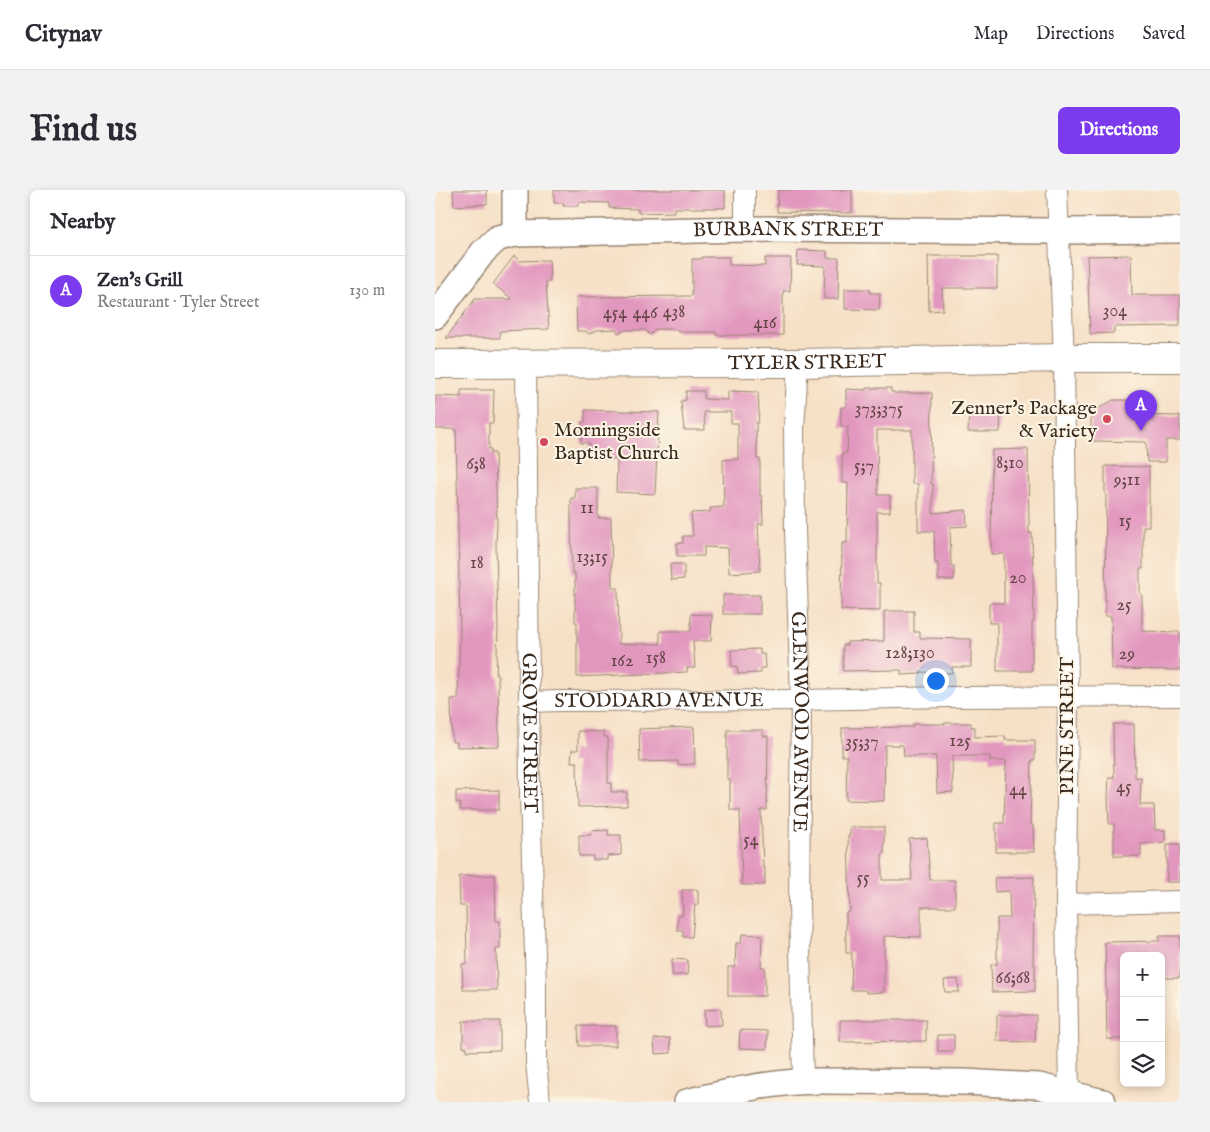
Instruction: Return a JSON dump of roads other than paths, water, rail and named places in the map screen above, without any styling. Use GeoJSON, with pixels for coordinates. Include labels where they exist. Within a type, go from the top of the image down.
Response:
{"type":"FeatureCollection","features":[{"type":"Feature","properties":{"kind":"main road","name":"TYLER STREET"},"geometry":{"type":"LineString","coordinates":[[435,364],[798,363],[1064,358],[1180,358]]}},
{"type":"Feature","properties":{"kind":"street"},"geometry":{"type":"LineString","coordinates":[[515,190],[515,234]]}},
{"type":"Feature","properties":{"kind":"street"},"geometry":{"type":"LineString","coordinates":[[745,190],[745,229]]}},
{"type":"Feature","properties":{"kind":"street","name":"PINE STREET"},"geometry":{"type":"LineString","coordinates":[[1057,190],[1064,358],[1068,696],[1066,904],[1069,1094]]}},
{"type":"Feature","properties":{"kind":"street","name":"BURBANK STREET"},"geometry":{"type":"LineString","coordinates":[[435,316],[488,247],[498,238],[515,234],[745,229],[1180,230]]}},
{"type":"Feature","properties":{"kind":"street","name":"GLENWOOD AVENUE"},"geometry":{"type":"LineString","coordinates":[[798,363],[793,429],[801,700],[799,904],[803,1081]]}},
{"type":"Feature","properties":{"kind":"street","name":"GROVE STREET"},"geometry":{"type":"LineString","coordinates":[[527,364],[529,702],[536,1062],[540,1102]]}},
{"type":"Feature","properties":{"kind":"street","name":"STODDARD AVENUE"},"geometry":{"type":"LineString","coordinates":[[529,702],[1180,696]]}},
{"type":"Feature","properties":{"kind":"street"},"geometry":{"type":"LineString","coordinates":[[1066,904],[1180,901]]}},
{"type":"Feature","properties":{"kind":"street"},"geometry":{"type":"LineString","coordinates":[[687,1102],[746,1088],[803,1081],[964,1082],[1029,1085],[1103,1102]]}},
{"type":"Feature","properties":{"kind":"place","name":"Zenner's Package & Variety"},"geometry":{"type":"Point","coordinates":[1107,419]}},
{"type":"Feature","properties":{"kind":"place","name":"Zen's Grill"},"geometry":{"type":"Point","coordinates":[1141,431]}},
{"type":"Feature","properties":{"kind":"place","name":"Morningside Baptist Church"},"geometry":{"type":"Point","coordinates":[544,442]}}]}
